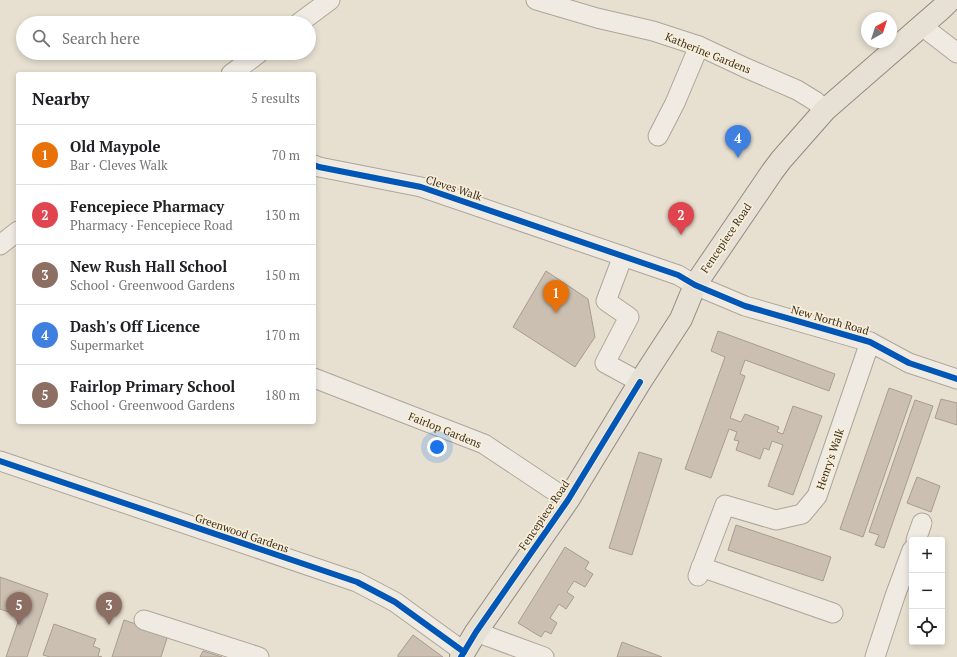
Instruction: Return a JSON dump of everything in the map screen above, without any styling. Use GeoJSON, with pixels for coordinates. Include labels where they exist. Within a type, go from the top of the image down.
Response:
{"type":"FeatureCollection","features":[{"type":"Feature","properties":{"kind":"main road","name":"Fencepiece Road"},"geometry":{"type":"LineString","coordinates":[[462,654],[568,500],[640,382],[681,319],[694,285],[772,172],[825,110],[922,26],[941,3]]}},
{"type":"Feature","properties":{"kind":"street"},"geometry":{"type":"LineString","coordinates":[[308,16],[330,0]]}},
{"type":"Feature","properties":{"kind":"street","name":"Katherine Gardens"},"geometry":{"type":"LineString","coordinates":[[536,0],[597,18],[653,30],[699,46],[797,90],[815,101],[825,110]]}},
{"type":"Feature","properties":{"kind":"street"},"geometry":{"type":"LineString","coordinates":[[922,26],[957,54]]}},
{"type":"Feature","properties":{"kind":"street"},"geometry":{"type":"LineString","coordinates":[[658,136],[675,103],[699,46]]}},
{"type":"Feature","properties":{"kind":"street"},"geometry":{"type":"LineString","coordinates":[[234,72],[250,60]]}},
{"type":"Feature","properties":{"kind":"street","name":"Cleves Walk"},"geometry":{"type":"LineString","coordinates":[[316,166],[421,187],[623,256]]}},
{"type":"Feature","properties":{"kind":"street"},"geometry":{"type":"LineString","coordinates":[[0,245],[16,233]]}},
{"type":"Feature","properties":{"kind":"street"},"geometry":{"type":"LineString","coordinates":[[623,256],[606,301],[629,317],[606,363],[640,382]]}},
{"type":"Feature","properties":{"kind":"street","name":"New North Road"},"geometry":{"type":"LineString","coordinates":[[623,256],[678,275],[694,285],[750,307],[870,342],[909,363],[957,379]]}},
{"type":"Feature","properties":{"kind":"street","name":"Henry's Walk"},"geometry":{"type":"LineString","coordinates":[[833,613],[699,572],[724,505],[776,520],[802,514],[817,496],[870,342]]}},
{"type":"Feature","properties":{"kind":"street","name":"Fairlop Gardens"},"geometry":{"type":"LineString","coordinates":[[316,379],[484,444],[568,500]]}},
{"type":"Feature","properties":{"kind":"street","name":"Greenwood Gardens"},"geometry":{"type":"LineString","coordinates":[[0,461],[358,582],[395,602],[462,654]]}},
{"type":"Feature","properties":{"kind":"street"},"geometry":{"type":"LineString","coordinates":[[875,657],[909,558]]}},
{"type":"Feature","properties":{"kind":"street"},"geometry":{"type":"LineString","coordinates":[[144,620],[259,657]]}},
{"type":"Feature","properties":{"kind":"street"},"geometry":{"type":"LineString","coordinates":[[476,632],[544,657]]}},
{"type":"Feature","properties":{"kind":"building"},"geometry":{"type":"Polygon","coordinates":[[[546,271],[588,299],[595,337],[575,367],[513,327],[546,271]]]}},
{"type":"Feature","properties":{"kind":"building"},"geometry":{"type":"Polygon","coordinates":[[[718,331],[835,374],[829,391],[745,360],[740,374],[745,376],[730,418],[741,422],[745,414],[779,427],[777,432],[783,434],[793,406],[822,416],[793,495],[768,486],[783,445],[772,441],[769,450],[764,448],[760,459],[736,450],[739,441],[734,440],[737,432],[729,429],[711,478],[685,469],[725,357],[711,351],[718,331]]]}},
{"type":"Feature","properties":{"kind":"building"},"geometry":{"type":"Polygon","coordinates":[[[889,388],[912,396],[863,537],[840,529],[889,388]]]}},
{"type":"Feature","properties":{"kind":"building"},"geometry":{"type":"Polygon","coordinates":[[[941,399],[957,403],[957,425],[935,418],[941,399]]]}},
{"type":"Feature","properties":{"kind":"building"},"geometry":{"type":"Polygon","coordinates":[[[915,400],[933,406],[884,548],[875,545],[879,535],[869,532],[915,400]]]}},
{"type":"Feature","properties":{"kind":"building"},"geometry":{"type":"Polygon","coordinates":[[[639,452],[662,459],[632,555],[609,548],[639,452]]]}},
{"type":"Feature","properties":{"kind":"building"},"geometry":{"type":"Polygon","coordinates":[[[917,477],[940,486],[931,512],[907,503],[917,477]]]}},
{"type":"Feature","properties":{"kind":"building"},"geometry":{"type":"Polygon","coordinates":[[[736,525],[831,557],[823,581],[728,550],[736,525]]]}},
{"type":"Feature","properties":{"kind":"building"},"geometry":{"type":"Polygon","coordinates":[[[565,547],[589,562],[585,569],[593,574],[585,587],[574,581],[567,592],[574,597],[566,609],[559,604],[550,618],[557,623],[551,634],[545,631],[541,637],[518,623],[565,547]]]}},
{"type":"Feature","properties":{"kind":"building"},"geometry":{"type":"Polygon","coordinates":[[[0,577],[48,594],[27,657],[6,657],[20,616],[0,609],[0,577]]]}},
{"type":"Feature","properties":{"kind":"building"},"geometry":{"type":"Polygon","coordinates":[[[124,620],[168,635],[161,657],[112,657],[124,620]]]}},
{"type":"Feature","properties":{"kind":"building"},"geometry":{"type":"Polygon","coordinates":[[[54,624],[96,639],[93,646],[100,649],[98,656],[102,657],[50,657],[43,655],[54,624]]]}},
{"type":"Feature","properties":{"kind":"building"},"geometry":{"type":"Polygon","coordinates":[[[413,635],[443,657],[398,657],[413,635]]]}},
{"type":"Feature","properties":{"kind":"building"},"geometry":{"type":"Polygon","coordinates":[[[622,642],[662,657],[617,657],[622,642]]]}},
{"type":"Feature","properties":{"kind":"building"},"geometry":{"type":"Polygon","coordinates":[[[203,651],[222,657],[200,657],[203,651]]]}},
{"type":"Feature","properties":{"kind":"cycle path"},"geometry":{"type":"LineString","coordinates":[[316,166],[421,187],[678,275],[695,285],[745,306],[870,342],[909,363],[957,379]]}},
{"type":"Feature","properties":{"kind":"cycle path"},"geometry":{"type":"LineString","coordinates":[[461,657],[476,632],[568,500],[640,382]]}},
{"type":"Feature","properties":{"kind":"cycle path"},"geometry":{"type":"LineString","coordinates":[[0,461],[357,582],[395,602],[464,652]]}},
{"type":"Feature","properties":{"kind":"place","name":"Dash's Off Licence"},"geometry":{"type":"Point","coordinates":[738,158]}},
{"type":"Feature","properties":{"kind":"place","name":"Fencepiece Pharmacy"},"geometry":{"type":"Point","coordinates":[681,235]}},
{"type":"Feature","properties":{"kind":"place","name":"Old Maypole"},"geometry":{"type":"Point","coordinates":[556,313]}},
{"type":"Feature","properties":{"kind":"place","name":"Fairlop Primary School"},"geometry":{"type":"Point","coordinates":[19,625]}},
{"type":"Feature","properties":{"kind":"place","name":"New Rush Hall School"},"geometry":{"type":"Point","coordinates":[109,625]}}]}
